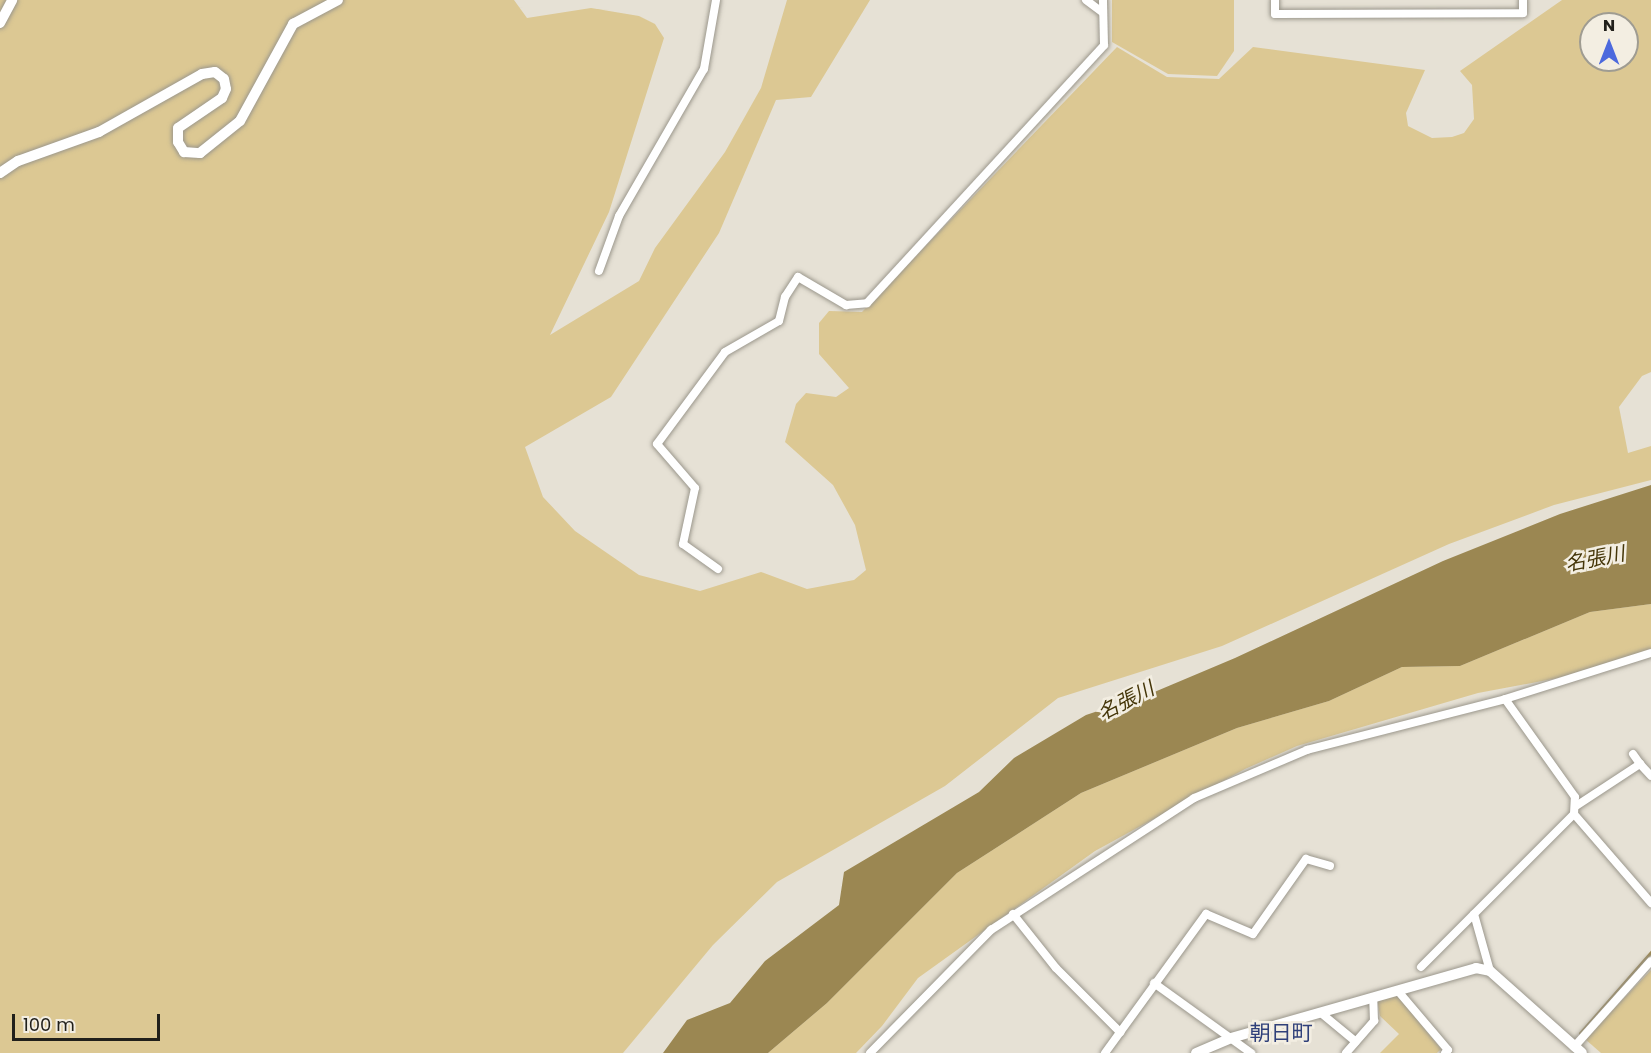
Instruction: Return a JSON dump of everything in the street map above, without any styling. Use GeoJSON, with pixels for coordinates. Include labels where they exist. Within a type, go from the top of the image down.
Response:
{"type":"FeatureCollection","features":[{"type":"Feature","properties":{"kind":"street"},"geometry":{"type":"LineString","coordinates":[[0,23],[12,0]]}},
{"type":"Feature","properties":{"kind":"street"},"geometry":{"type":"LineString","coordinates":[[0,173],[18,161],[99,132],[202,74],[215,72],[224,79],[226,89],[222,98],[178,128],[178,142],[184,152],[200,153],[240,121],[293,24],[338,0]]}},
{"type":"Feature","properties":{"kind":"street"},"geometry":{"type":"LineString","coordinates":[[599,271],[619,216],[704,69],[716,0]]}},
{"type":"Feature","properties":{"kind":"street"},"geometry":{"type":"LineString","coordinates":[[1086,0],[1103,13]]}},
{"type":"Feature","properties":{"kind":"street"},"geometry":{"type":"LineString","coordinates":[[718,569],[683,544],[695,488],[657,444],[725,352],[779,321],[786,297],[798,277],[846,305],[867,303],[1104,45],[1103,0]]}},
{"type":"Feature","properties":{"kind":"street"},"geometry":{"type":"LineString","coordinates":[[1275,0],[1275,14],[1523,14],[1523,0]]}},
{"type":"Feature","properties":{"kind":"street"},"geometry":{"type":"LineString","coordinates":[[870,1053],[969,949],[1013,914],[1208,792],[1335,741],[1505,699],[1651,653]]}},
{"type":"Feature","properties":{"kind":"street"},"geometry":{"type":"LineString","coordinates":[[1505,699],[1569,787],[1575,810],[1651,903]]}},
{"type":"Feature","properties":{"kind":"street"},"geometry":{"type":"LineString","coordinates":[[1633,754],[1651,776]]}},
{"type":"Feature","properties":{"kind":"street"},"geometry":{"type":"LineString","coordinates":[[1421,968],[1575,810],[1640,764]]}},
{"type":"Feature","properties":{"kind":"street"},"geometry":{"type":"LineString","coordinates":[[1105,1053],[1206,914],[1253,934],[1306,859],[1330,866]]}},
{"type":"Feature","properties":{"kind":"street"},"geometry":{"type":"LineString","coordinates":[[1013,914],[1056,968],[1120,1032]]}},
{"type":"Feature","properties":{"kind":"street"},"geometry":{"type":"LineString","coordinates":[[1474,914],[1490,971],[1578,1050],[1651,961]]}},
{"type":"Feature","properties":{"kind":"street"},"geometry":{"type":"LineString","coordinates":[[1196,1053],[1231,1038],[1465,970],[1490,971]]}},
{"type":"Feature","properties":{"kind":"street"},"geometry":{"type":"LineString","coordinates":[[1154,983],[1251,1053]]}},
{"type":"Feature","properties":{"kind":"street"},"geometry":{"type":"LineString","coordinates":[[1398,991],[1448,1050],[1445,1053]]}},
{"type":"Feature","properties":{"kind":"street"},"geometry":{"type":"LineString","coordinates":[[1346,1053],[1374,1021],[1373,998]]}},
{"type":"Feature","properties":{"kind":"street"},"geometry":{"type":"LineString","coordinates":[[1321,1013],[1356,1042]]}},
{"type":"Feature","properties":{"kind":"shaded area"},"geometry":{"type":"Polygon","coordinates":[[[0,0],[514,0],[527,18],[591,8],[639,16],[655,24],[664,38],[609,212],[550,335],[639,281],[655,248],[725,152],[761,88],[787,0],[870,0],[811,97],[776,100],[719,233],[611,397],[525,447],[543,497],[575,531],[639,575],[700,591],[761,572],[807,589],[854,580],[866,570],[855,525],[833,485],[785,442],[796,404],[806,393],[836,397],[849,388],[819,354],[819,323],[829,311],[862,312],[1117,47],[1167,77],[1219,79],[1253,47],[1425,70],[1406,113],[1408,126],[1432,138],[1452,137],[1464,133],[1474,119],[1472,85],[1460,71],[1562,0],[1651,0],[1651,372],[1642,376],[1619,407],[1628,453],[1651,446],[1651,480],[1554,505],[1449,544],[1222,646],[1058,698],[945,786],[777,882],[713,945],[623,1053],[0,1053],[0,0]]]}},
{"type":"Feature","properties":{"kind":"shaded area"},"geometry":{"type":"Polygon","coordinates":[[[1112,0],[1234,0],[1234,51],[1217,76],[1168,74],[1112,42],[1112,0]]]}},
{"type":"Feature","properties":{"kind":"shaded area"},"geometry":{"type":"Polygon","coordinates":[[[1651,604],[1651,650],[1558,678],[1478,693],[1297,746],[1245,769],[1095,851],[918,978],[882,1026],[856,1053],[768,1053],[827,1003],[957,873],[1081,793],[1237,728],[1329,701],[1402,667],[1460,666],[1590,612],[1651,604]]]}},
{"type":"Feature","properties":{"kind":"shaded area"},"geometry":{"type":"Polygon","coordinates":[[[1651,970],[1651,1053],[1601,1053],[1585,1039],[1651,970]]]}},
{"type":"Feature","properties":{"kind":"shaded area"},"geometry":{"type":"Polygon","coordinates":[[[1396,994],[1441,1049],[1437,1053],[1380,1053],[1399,1034],[1380,1016],[1377,998],[1396,994]]]}},
{"type":"Feature","properties":{"kind":"water","name":"名張川"},"geometry":{"type":"Polygon","coordinates":[[[1651,485],[1651,604],[1590,612],[1460,666],[1402,667],[1329,701],[1237,728],[1081,793],[957,873],[827,1003],[768,1053],[663,1053],[687,1020],[730,1003],[765,961],[839,905],[844,872],[979,792],[1014,758],[1086,715],[1152,693],[1235,658],[1443,561],[1560,514],[1651,485]]]}},
{"type":"Feature","properties":{"kind":"waterway"},"geometry":{"type":"LineString","coordinates":[[1580,1033],[1651,952]]}},
{"type":"Feature","properties":{"kind":"district","name":"朝日町"},"geometry":{"type":"Point","coordinates":[1281,1033]}}]}
